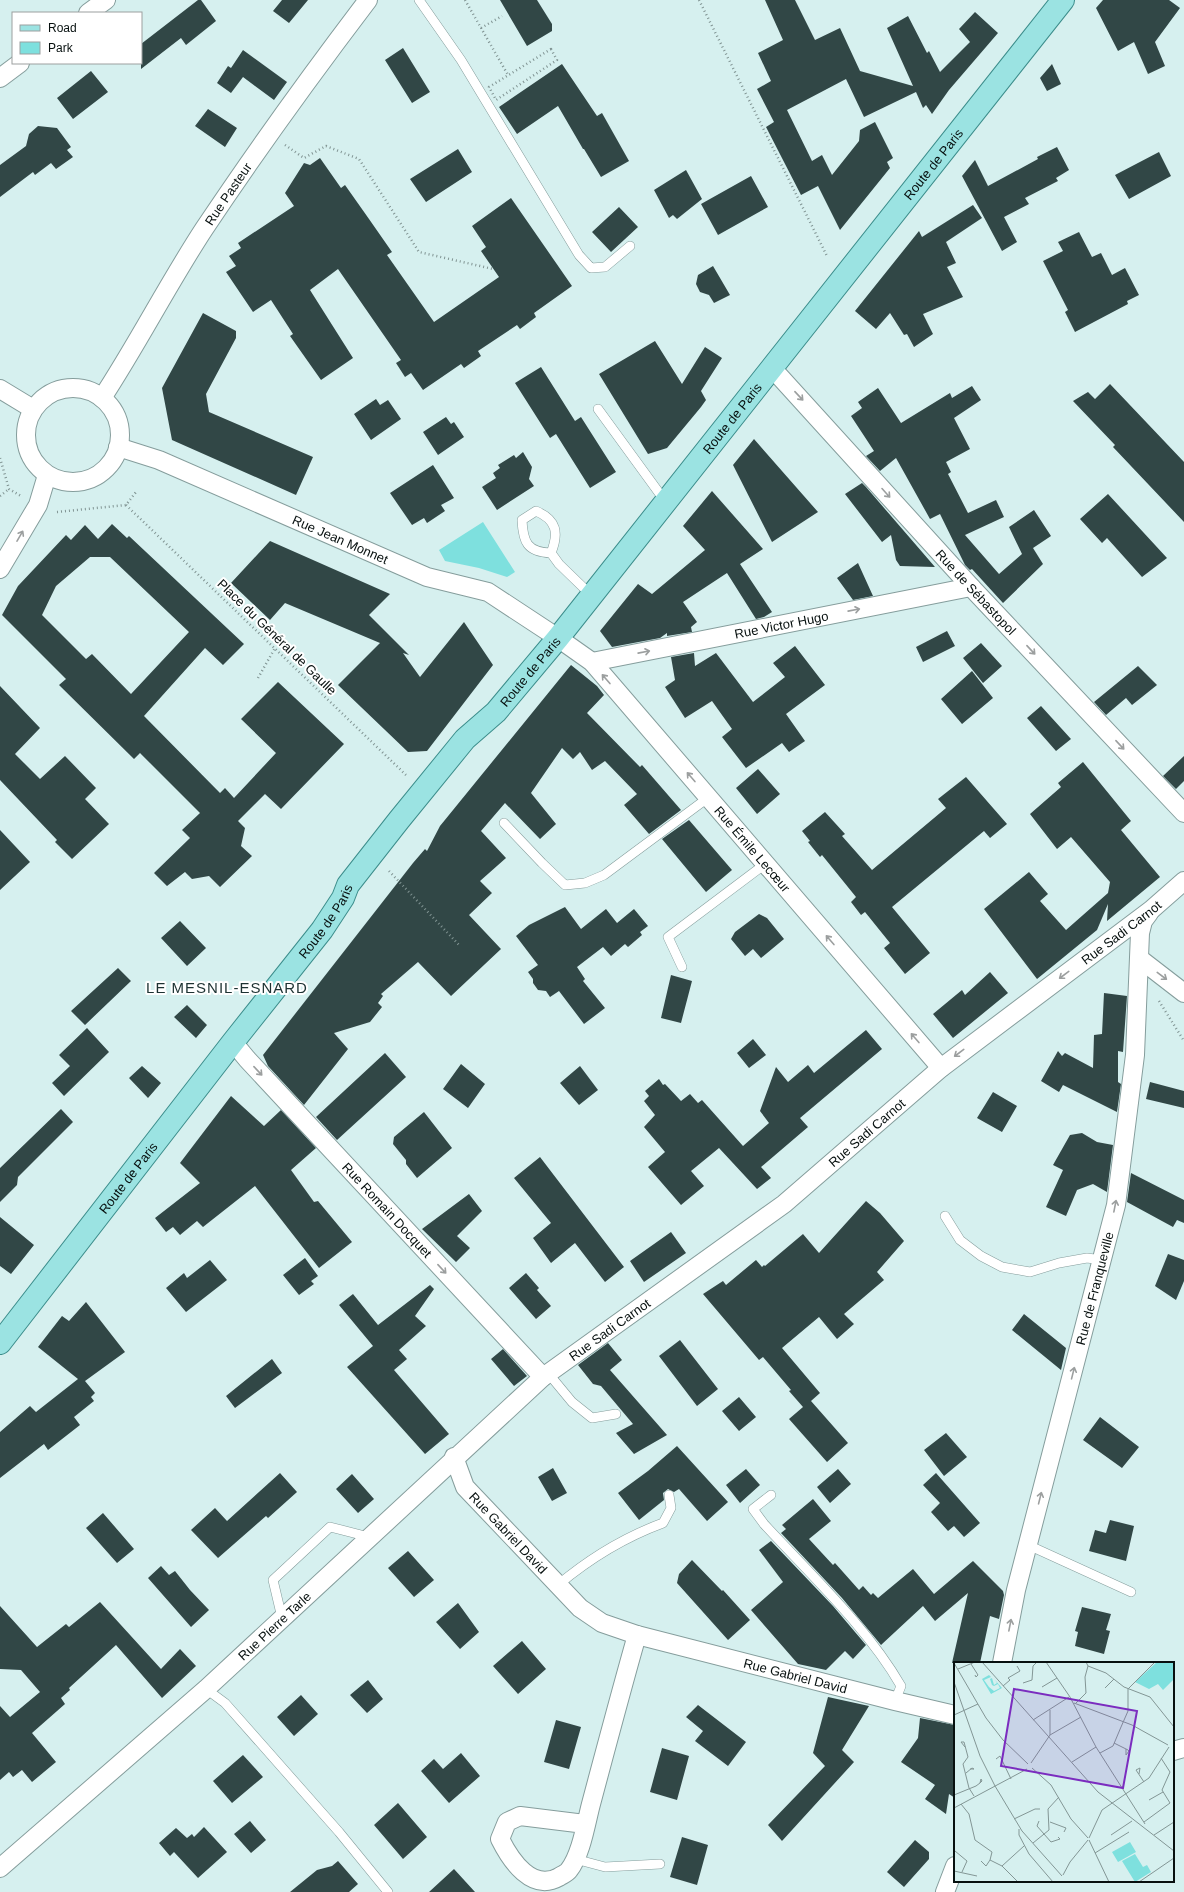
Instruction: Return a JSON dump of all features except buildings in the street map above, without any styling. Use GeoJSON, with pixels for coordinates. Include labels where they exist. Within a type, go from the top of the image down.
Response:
{"type":"FeatureCollection","features":[{"type":"Feature","properties":{"kind":"main road","name":"Route de Paris"},"geometry":{"type":"LineString","coordinates":[[0,1343],[233,1042],[322,930],[343,898],[348,885],[453,753],[465,739],[496,712],[558,638],[1062,0]]}},
{"type":"Feature","properties":{"kind":"street"},"geometry":{"type":"LineString","coordinates":[[89,12],[106,0]]}},
{"type":"Feature","properties":{"kind":"street","name":"Rue Pasteur"},"geometry":{"type":"LineString","coordinates":[[102,398],[122,368],[204,230],[363,2]]}},
{"type":"Feature","properties":{"kind":"street"},"geometry":{"type":"LineString","coordinates":[[0,78],[19,64]]}},
{"type":"Feature","properties":{"kind":"street","name":"Rue de Sébastopol"},"geometry":{"type":"LineString","coordinates":[[772,368],[971,587],[1184,814]]}},
{"type":"Feature","properties":{"kind":"street"},"geometry":{"type":"LineString","coordinates":[[73,387],[88,390],[102,398],[112,408],[118,420],[120,434],[118,447],[113,461],[103,472],[90,479],[76,482],[61,481],[47,475],[36,465],[28,452],[25,438],[26,423],[33,409],[43,397],[57,390],[73,387]]}},
{"type":"Feature","properties":{"kind":"street"},"geometry":{"type":"LineString","coordinates":[[0,389],[33,409]]}},
{"type":"Feature","properties":{"kind":"street","name":"Rue Jean Monnet"},"geometry":{"type":"LineString","coordinates":[[118,447],[159,460],[427,577],[488,592],[558,638]]}},
{"type":"Feature","properties":{"kind":"street"},"geometry":{"type":"LineString","coordinates":[[0,569],[38,505],[47,475]]}},
{"type":"Feature","properties":{"kind":"street","name":"Rue Victor Hugo"},"geometry":{"type":"LineString","coordinates":[[592,662],[971,587]]}},
{"type":"Feature","properties":{"kind":"street","name":"Rue Émile Lecœur"},"geometry":{"type":"LineString","coordinates":[[558,638],[592,662],[941,1068]]}},
{"type":"Feature","properties":{"kind":"street","name":"Rue Sadi Carnot"},"geometry":{"type":"LineString","coordinates":[[546,1375],[784,1204],[941,1068],[1151,910],[1184,881]]}},
{"type":"Feature","properties":{"kind":"street","name":"Rue de Franqueville"},"geometry":{"type":"LineString","coordinates":[[1002,1662],[1016,1590],[1116,1205],[1135,1055],[1141,929],[1151,910]]}},
{"type":"Feature","properties":{"kind":"street"},"geometry":{"type":"LineString","coordinates":[[1140,959],[1184,993]]}},
{"type":"Feature","properties":{"kind":"street","name":"Rue Romain Docquet"},"geometry":{"type":"LineString","coordinates":[[233,1042],[247,1059],[546,1375]]}},
{"type":"Feature","properties":{"kind":"street","name":"Rue Pierre Tarle"},"geometry":{"type":"LineString","coordinates":[[0,1868],[206,1689],[454,1457],[546,1375]]}},
{"type":"Feature","properties":{"kind":"street","name":"Rue Gabriel David"},"geometry":{"type":"LineString","coordinates":[[454,1457],[465,1486],[580,1608],[602,1623],[637,1635],[895,1702],[954,1715]]}},
{"type":"Feature","properties":{"kind":"street"},"geometry":{"type":"LineString","coordinates":[[585,1824],[520,1816],[507,1822],[500,1839],[507,1853],[530,1879],[540,1883],[551,1883],[569,1871],[576,1859],[637,1635]]}},
{"type":"Feature","properties":{"kind":"street"},"geometry":{"type":"LineString","coordinates":[[1174,1750],[1184,1748]]}},
{"type":"Feature","properties":{"kind":"street"},"geometry":{"type":"LineString","coordinates":[[945,1892],[954,1869]]}},
{"type":"Feature","properties":{"kind":"lane"},"geometry":{"type":"LineString","coordinates":[[419,0],[461,60],[579,254],[591,268],[605,267],[630,246]]}},
{"type":"Feature","properties":{"kind":"lane"},"geometry":{"type":"LineString","coordinates":[[598,408],[665,501]]}},
{"type":"Feature","properties":{"kind":"lane"},"geometry":{"type":"LineString","coordinates":[[536,511],[546,515],[554,524],[556,541],[551,553],[539,553],[528,546],[522,534],[522,520],[536,511]]}},
{"type":"Feature","properties":{"kind":"lane"},"geometry":{"type":"LineString","coordinates":[[551,553],[558,564],[592,595]]}},
{"type":"Feature","properties":{"kind":"lane"},"geometry":{"type":"LineString","coordinates":[[504,823],[565,885],[585,883],[604,875],[708,797]]}},
{"type":"Feature","properties":{"kind":"lane"},"geometry":{"type":"LineString","coordinates":[[682,967],[668,937],[765,864]]}},
{"type":"Feature","properties":{"kind":"lane"},"geometry":{"type":"LineString","coordinates":[[945,1216],[960,1240],[981,1256],[1002,1267],[1030,1272],[1059,1262],[1087,1258],[1102,1260]]}},
{"type":"Feature","properties":{"kind":"lane"},"geometry":{"type":"LineString","coordinates":[[546,1375],[572,1402],[592,1418],[616,1414]]}},
{"type":"Feature","properties":{"kind":"lane"},"geometry":{"type":"LineString","coordinates":[[771,1495],[753,1509],[764,1524],[853,1621],[888,1664],[901,1686],[895,1702]]}},
{"type":"Feature","properties":{"kind":"lane"},"geometry":{"type":"LineString","coordinates":[[558,1585],[582,1565],[643,1530],[663,1523],[671,1508],[669,1496]]}},
{"type":"Feature","properties":{"kind":"lane"},"geometry":{"type":"LineString","coordinates":[[282,1618],[273,1580],[330,1527],[369,1537]]}},
{"type":"Feature","properties":{"kind":"lane"},"geometry":{"type":"LineString","coordinates":[[1028,1545],[1131,1592]]}},
{"type":"Feature","properties":{"kind":"lane"},"geometry":{"type":"LineString","coordinates":[[206,1689],[225,1703],[339,1832],[388,1892]]}},
{"type":"Feature","properties":{"kind":"lane"},"geometry":{"type":"LineString","coordinates":[[576,1859],[605,1867],[660,1864]]}},
{"type":"Feature","properties":{"kind":"path"},"geometry":{"type":"LineString","coordinates":[[465,0],[508,75]]}},
{"type":"Feature","properties":{"kind":"path"},"geometry":{"type":"LineString","coordinates":[[699,0],[827,256]]}},
{"type":"Feature","properties":{"kind":"path"},"geometry":{"type":"LineString","coordinates":[[481,28],[502,16]]}},
{"type":"Feature","properties":{"kind":"path"},"geometry":{"type":"LineString","coordinates":[[551,49],[557,60],[496,100],[489,88],[508,75],[551,49]]}},
{"type":"Feature","properties":{"kind":"path"},"geometry":{"type":"LineString","coordinates":[[270,135],[304,158],[326,146],[359,159],[419,252],[493,269]]}},
{"type":"Feature","properties":{"kind":"path"},"geometry":{"type":"LineString","coordinates":[[0,458],[9,489],[23,498]]}},
{"type":"Feature","properties":{"kind":"path"},"geometry":{"type":"LineString","coordinates":[[0,496],[9,489]]}},
{"type":"Feature","properties":{"kind":"path"},"geometry":{"type":"LineString","coordinates":[[57,512],[126,505],[136,492]]}},
{"type":"Feature","properties":{"kind":"path","name":"Place du Général de Gaulle"},"geometry":{"type":"LineString","coordinates":[[126,505],[410,779]]}},
{"type":"Feature","properties":{"kind":"path"},"geometry":{"type":"LineString","coordinates":[[258,678],[274,648]]}},
{"type":"Feature","properties":{"kind":"path"},"geometry":{"type":"LineString","coordinates":[[389,871],[460,946]]}},
{"type":"Feature","properties":{"kind":"path"},"geometry":{"type":"LineString","coordinates":[[1139,991],[1150,991],[1155,994],[1184,1040]]}},
{"type":"Feature","properties":{"kind":"green space"},"geometry":{"type":"Polygon","coordinates":[[[483,522],[515,572],[507,577],[479,568],[445,561],[439,550],[483,522]]]}},
{"type":"Feature","properties":{"kind":"district","name":"LE MESNIL-ESNARD"},"geometry":{"type":"Point","coordinates":[227,987]}}]}
